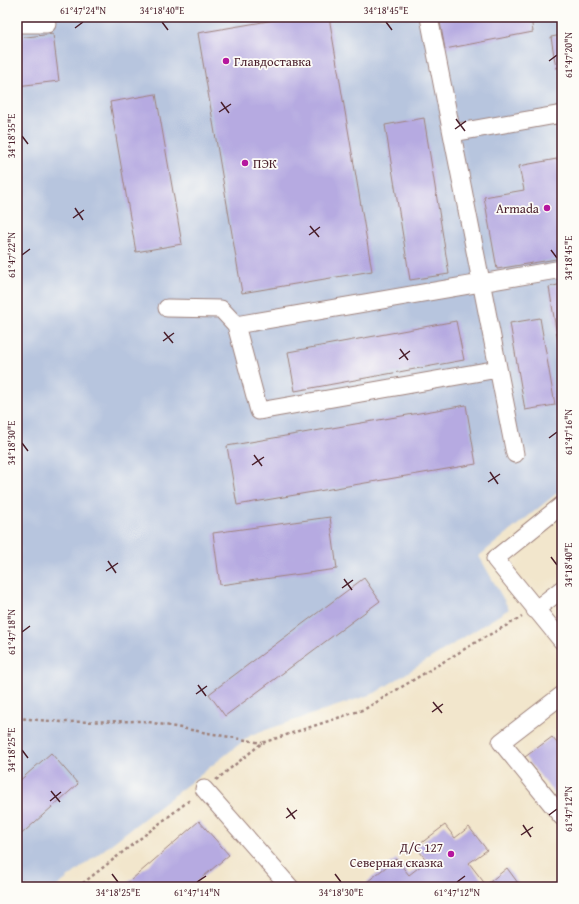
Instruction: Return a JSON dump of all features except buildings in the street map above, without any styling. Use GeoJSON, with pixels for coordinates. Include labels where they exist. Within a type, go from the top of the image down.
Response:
{"type":"FeatureCollection","features":[{"type":"Feature","properties":{"kind":"street"},"geometry":{"type":"LineString","coordinates":[[429,17],[515,454]]}},
{"type":"Feature","properties":{"kind":"street"},"geometry":{"type":"LineString","coordinates":[[17,24],[47,24]]}},
{"type":"Feature","properties":{"kind":"street"},"geometry":{"type":"LineString","coordinates":[[453,133],[562,114]]}},
{"type":"Feature","properties":{"kind":"street"},"geometry":{"type":"LineString","coordinates":[[236,325],[481,281],[562,269]]}},
{"type":"Feature","properties":{"kind":"street"},"geometry":{"type":"LineString","coordinates":[[166,308],[220,309],[236,325],[259,411],[498,369]]}},
{"type":"Feature","properties":{"kind":"street"},"geometry":{"type":"LineString","coordinates":[[562,505],[495,558],[535,610],[562,641]]}},
{"type":"Feature","properties":{"kind":"street"},"geometry":{"type":"LineString","coordinates":[[535,610],[562,589]]}},
{"type":"Feature","properties":{"kind":"street"},"geometry":{"type":"LineString","coordinates":[[562,695],[501,742],[562,817]]}},
{"type":"Feature","properties":{"kind":"street"},"geometry":{"type":"LineString","coordinates":[[204,789],[290,887]]}},
{"type":"Feature","properties":{"kind":"path"},"geometry":{"type":"LineString","coordinates":[[78,887],[262,743],[365,709],[478,641],[535,610]]}},
{"type":"Feature","properties":{"kind":"path"},"geometry":{"type":"LineString","coordinates":[[17,718],[61,722],[143,721],[262,743]]}},
{"type":"Feature","properties":{"kind":"shaded area"},"geometry":{"type":"Polygon","coordinates":[[[17,17],[562,17],[562,489],[479,556],[509,609],[375,693],[251,735],[56,887],[17,887],[17,17]]]}},
{"type":"Feature","properties":{"kind":"place","name":"Главдоставка"},"geometry":{"type":"Point","coordinates":[226,61]}},
{"type":"Feature","properties":{"kind":"place","name":"ПЭК"},"geometry":{"type":"Point","coordinates":[245,163]}},
{"type":"Feature","properties":{"kind":"place","name":"Armada"},"geometry":{"type":"Point","coordinates":[547,208]}},
{"type":"Feature","properties":{"kind":"place","name":"Д/С 127 Северная сказка"},"geometry":{"type":"Point","coordinates":[451,854]}}]}
